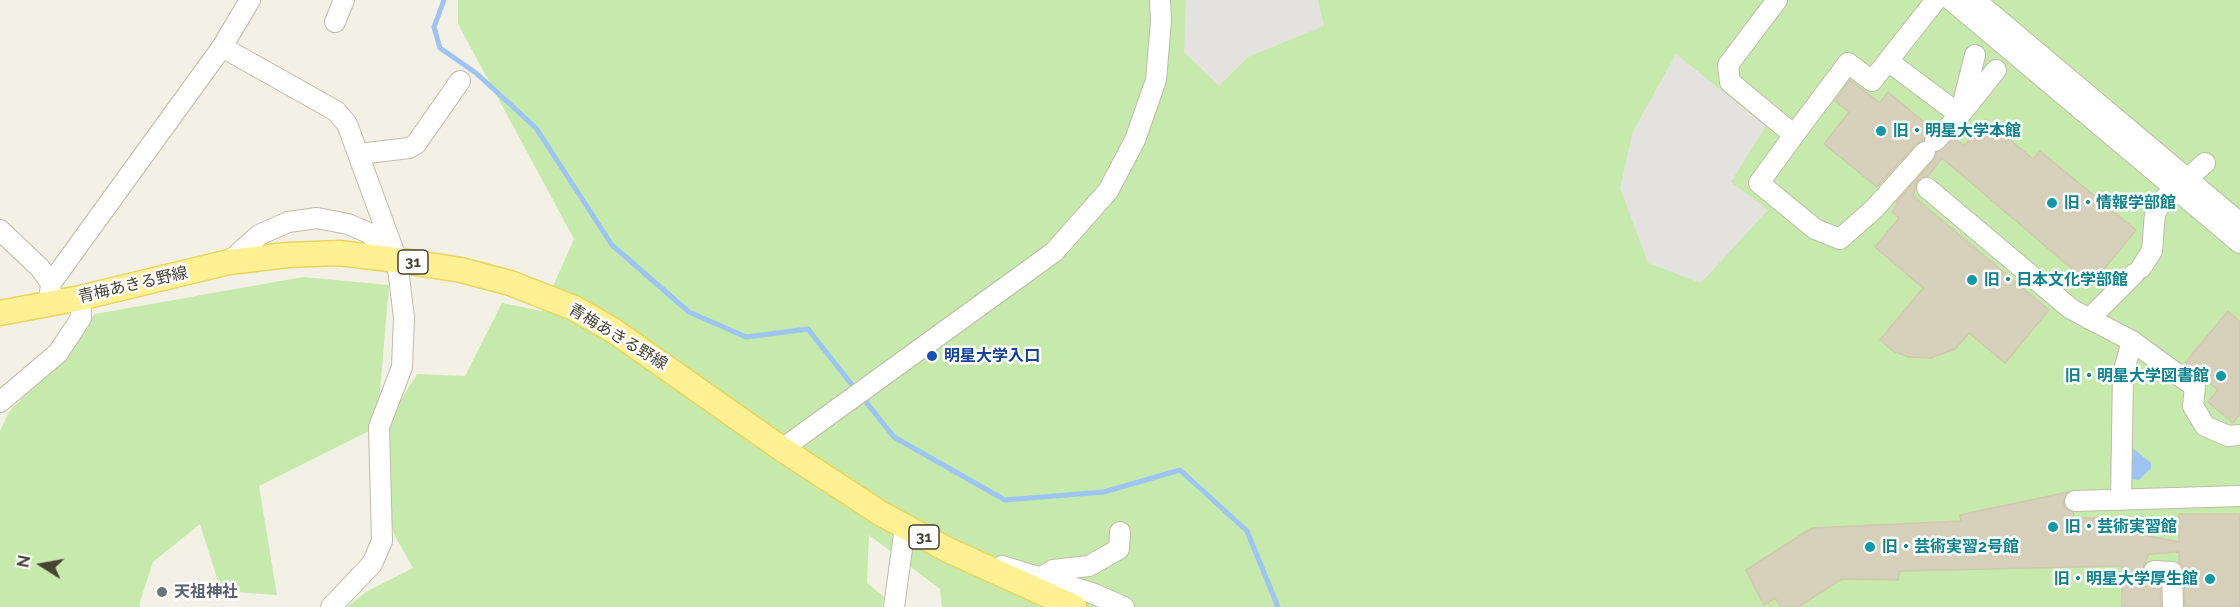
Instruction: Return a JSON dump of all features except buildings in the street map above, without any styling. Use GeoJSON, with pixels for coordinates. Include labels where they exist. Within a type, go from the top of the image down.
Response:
{"type":"FeatureCollection","features":[{"type":"Feature","properties":{"kind":"main road","name":"青梅あきる野線"},"geometry":{"type":"LineString","coordinates":[[0,313],[50,293],[80,298],[229,262],[287,255],[339,253],[397,260],[461,270],[510,283],[574,308],[623,337],[782,449],[905,527],[1074,607]]}},
{"type":"Feature","properties":{"kind":"street"},"geometry":{"type":"LineString","coordinates":[[50,293],[222,47],[250,0]]}},
{"type":"Feature","properties":{"kind":"street"},"geometry":{"type":"LineString","coordinates":[[335,22],[344,0]]}},
{"type":"Feature","properties":{"kind":"street"},"geometry":{"type":"LineString","coordinates":[[782,449],[1054,252],[1108,191],[1135,140],[1156,80],[1161,21],[1160,0]]}},
{"type":"Feature","properties":{"kind":"street"},"geometry":{"type":"LineString","coordinates":[[1777,0],[1728,65],[1730,82],[1794,135]]}},
{"type":"Feature","properties":{"kind":"street"},"geometry":{"type":"LineString","coordinates":[[1936,0],[1872,81],[1848,63],[1759,183],[1815,229],[1840,239],[1874,209],[1916,180],[1930,147],[1960,115],[1996,70]]}},
{"type":"Feature","properties":{"kind":"street"},"geometry":{"type":"LineString","coordinates":[[1951,0],[2182,184],[2240,223]]}},
{"type":"Feature","properties":{"kind":"street"},"geometry":{"type":"LineString","coordinates":[[1975,0],[2182,184],[2240,243]]}},
{"type":"Feature","properties":{"kind":"street"},"geometry":{"type":"LineString","coordinates":[[222,47],[336,111],[347,124],[397,260],[404,318],[402,367],[379,427],[382,541],[372,564],[331,607]]}},
{"type":"Feature","properties":{"kind":"street"},"geometry":{"type":"LineString","coordinates":[[1960,115],[1975,55]]}},
{"type":"Feature","properties":{"kind":"street"},"geometry":{"type":"LineString","coordinates":[[1888,61],[1960,115]]}},
{"type":"Feature","properties":{"kind":"street"},"geometry":{"type":"LineString","coordinates":[[359,154],[409,148],[416,144],[459,81]]}},
{"type":"Feature","properties":{"kind":"street"},"geometry":{"type":"LineString","coordinates":[[2089,319],[2138,271],[2152,251],[2156,213],[2164,199],[2205,163]]}},
{"type":"Feature","properties":{"kind":"street"},"geometry":{"type":"LineString","coordinates":[[1916,180],[2071,309],[2132,341],[2195,387],[2193,406],[2205,426],[2228,436],[2240,435]]}},
{"type":"Feature","properties":{"kind":"street"},"geometry":{"type":"LineString","coordinates":[[229,262],[259,235],[288,222],[317,218],[348,224],[369,233],[397,260]]}},
{"type":"Feature","properties":{"kind":"street"},"geometry":{"type":"LineString","coordinates":[[0,230],[40,268],[50,293]]}},
{"type":"Feature","properties":{"kind":"street"},"geometry":{"type":"LineString","coordinates":[[0,402],[58,353],[81,318],[80,298]]}},
{"type":"Feature","properties":{"kind":"street"},"geometry":{"type":"LineString","coordinates":[[2121,500],[2123,374],[2132,341]]}},
{"type":"Feature","properties":{"kind":"street"},"geometry":{"type":"LineString","coordinates":[[2076,501],[2240,496]]}},
{"type":"Feature","properties":{"kind":"street"},"geometry":{"type":"LineString","coordinates":[[894,607],[905,527]]}},
{"type":"Feature","properties":{"kind":"street"},"geometry":{"type":"LineString","coordinates":[[1042,577],[1053,570],[1089,566],[1099,561],[1119,549],[1120,532]]}},
{"type":"Feature","properties":{"kind":"street"},"geometry":{"type":"LineString","coordinates":[[991,569],[1005,565],[1125,607]]}},
{"type":"Feature","properties":{"kind":"street"},"geometry":{"type":"LineString","coordinates":[[2154,571],[2172,572],[2173,607]]}},
{"type":"Feature","properties":{"kind":"green space"},"geometry":{"type":"Polygon","coordinates":[[[458,0],[2240,0],[2240,607],[942,607],[940,589],[869,535],[867,583],[884,597],[882,607],[347,607],[366,592],[413,568],[394,534],[373,444],[417,374],[465,376],[502,303],[542,311],[574,239],[458,24],[458,0]]]}},
{"type":"Feature","properties":{"kind":"green space"},"geometry":{"type":"Polygon","coordinates":[[[303,277],[389,285],[377,427],[259,486],[277,595],[221,591],[200,524],[153,562],[139,605],[141,607],[0,607],[0,431],[9,412],[67,352],[95,314],[303,277]]]}},
{"type":"Feature","properties":{"kind":"shaded area"},"geometry":{"type":"Polygon","coordinates":[[[1186,0],[1318,0],[1324,26],[1248,57],[1219,86],[1184,52],[1186,0]]]}},
{"type":"Feature","properties":{"kind":"shaded area"},"geometry":{"type":"Polygon","coordinates":[[[1676,54],[1766,126],[1731,182],[1768,210],[1701,283],[1648,263],[1620,188],[1633,131],[1676,54]]]}},
{"type":"Feature","properties":{"kind":"water"},"geometry":{"type":"Polygon","coordinates":[[[2134,449],[2151,463],[2151,468],[2139,480],[2131,479],[2129,454],[2134,449]]]}},
{"type":"Feature","properties":{"kind":"waterway"},"geometry":{"type":"LineString","coordinates":[[444,0],[434,27],[440,48],[476,73],[536,128],[612,245],[689,312],[746,337],[808,329],[856,390]]}},
{"type":"Feature","properties":{"kind":"waterway"},"geometry":{"type":"LineString","coordinates":[[862,397],[894,437],[1005,500],[1104,492],[1180,470],[1247,531],[1278,607]]}},
{"type":"Feature","properties":{"kind":"place","name":"旧・明星大学本館"},"geometry":{"type":"Point","coordinates":[1881,131]}},
{"type":"Feature","properties":{"kind":"place","name":"旧・情報学部館"},"geometry":{"type":"Point","coordinates":[2052,203]}},
{"type":"Feature","properties":{"kind":"place","name":"旧・日本文化学部館"},"geometry":{"type":"Point","coordinates":[1972,280]}},
{"type":"Feature","properties":{"kind":"place","name":"明星大学入口"},"geometry":{"type":"Point","coordinates":[932,356]}},
{"type":"Feature","properties":{"kind":"place","name":"旧・明星大学図書館"},"geometry":{"type":"Point","coordinates":[2221,376]}},
{"type":"Feature","properties":{"kind":"place","name":"旧・芸術実習館"},"geometry":{"type":"Point","coordinates":[2053,527]}},
{"type":"Feature","properties":{"kind":"place","name":"旧・芸術実習2号館"},"geometry":{"type":"Point","coordinates":[1870,547]}},
{"type":"Feature","properties":{"kind":"place","name":"旧・明星大学厚生館"},"geometry":{"type":"Point","coordinates":[2210,579]}},
{"type":"Feature","properties":{"kind":"place","name":"天祖神社"},"geometry":{"type":"Point","coordinates":[162,592]}}]}
